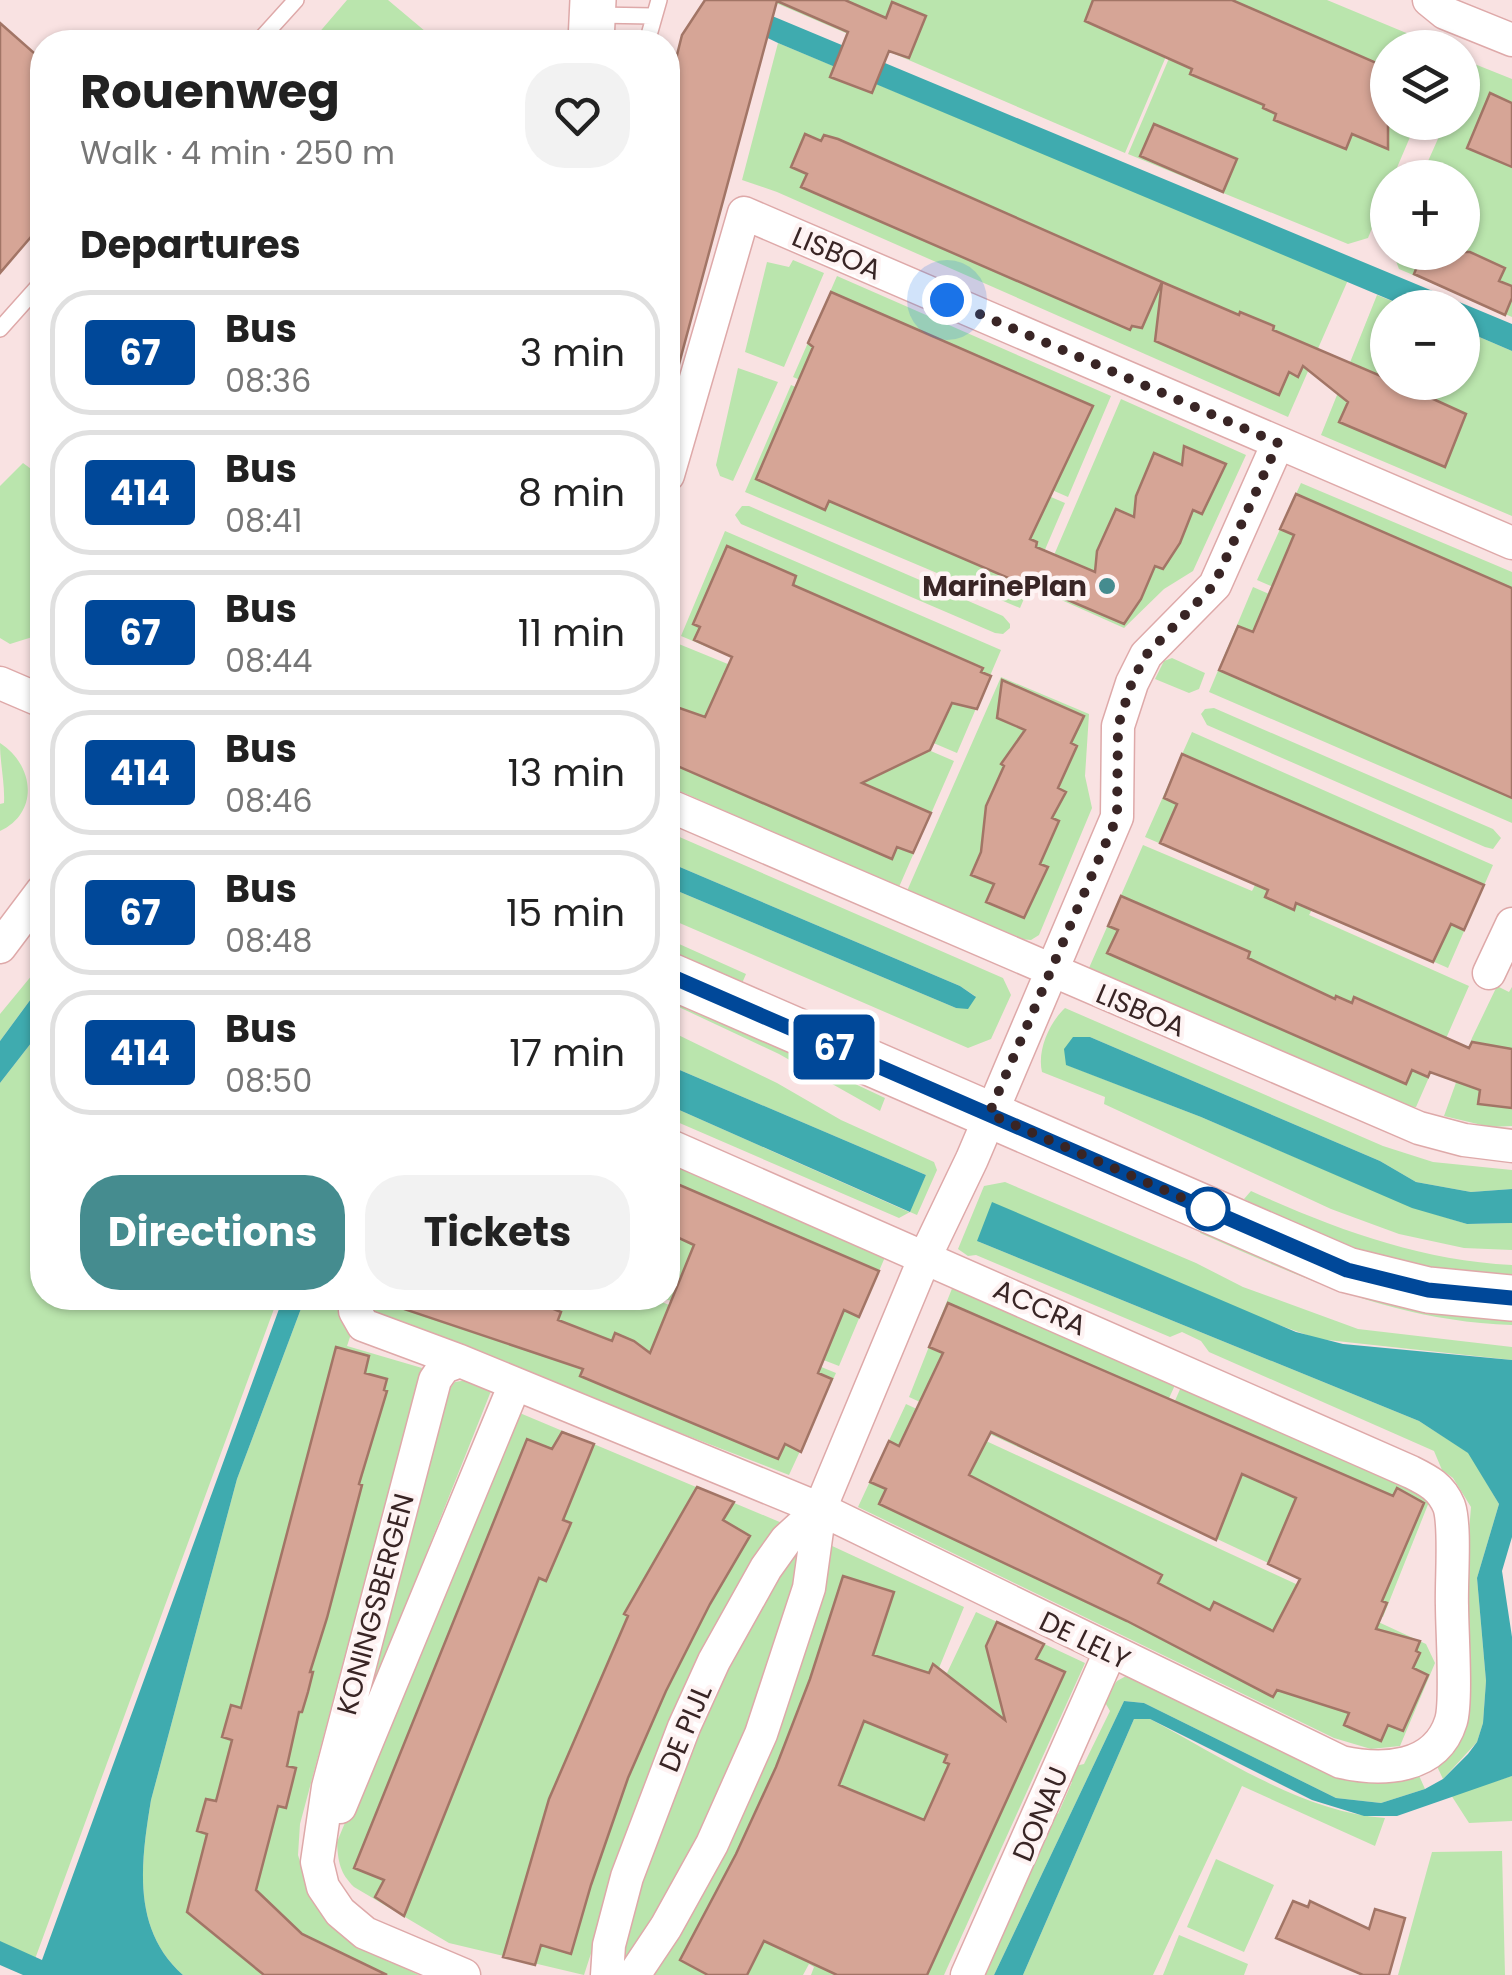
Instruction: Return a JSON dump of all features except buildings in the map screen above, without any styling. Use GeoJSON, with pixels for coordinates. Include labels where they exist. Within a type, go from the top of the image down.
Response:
{"type":"FeatureCollection","features":[{"type":"Feature","properties":{"kind":"main road"},"geometry":{"type":"LineString","coordinates":[[680,980],[1347,1270],[1428,1290],[1512,1298]]}},
{"type":"Feature","properties":{"kind":"street"},"geometry":{"type":"LineString","coordinates":[[1429,0],[1445,13],[1512,40]]}},
{"type":"Feature","properties":{"kind":"street","name":"LISBOA"},"geometry":{"type":"LineString","coordinates":[[680,434],[744,213],[1512,542]]}},
{"type":"Feature","properties":{"kind":"street","name":"DE PIJL"},"geometry":{"type":"LineString","coordinates":[[634,1975],[712,1844],[766,1720],[809,1588],[820,1509],[1117,817],[1118,726],[1132,682],[1146,655],[1214,585],[1278,443]]}},
{"type":"Feature","properties":{"kind":"street"},"geometry":{"type":"LineString","coordinates":[[0,683],[30,697]]}},
{"type":"Feature","properties":{"kind":"street","name":"LISBOA"},"geometry":{"type":"LineString","coordinates":[[680,810],[1419,1128],[1464,1140],[1512,1146]]}},
{"type":"Feature","properties":{"kind":"street"},"geometry":{"type":"LineString","coordinates":[[0,946],[30,906]]}},
{"type":"Feature","properties":{"kind":"street"},"geometry":{"type":"LineString","coordinates":[[1488,973],[1512,924]]}},
{"type":"Feature","properties":{"kind":"street","name":"ACCRA"},"geometry":{"type":"LineString","coordinates":[[680,1150],[1411,1472]]}},
{"type":"Feature","properties":{"kind":"street"},"geometry":{"type":"LineString","coordinates":[[355,1310],[363,1325],[460,1361]]}},
{"type":"Feature","properties":{"kind":"street","name":"DE LELY"},"geometry":{"type":"LineString","coordinates":[[460,1361],[820,1509],[1340,1762],[1368,1768],[1400,1767],[1423,1757],[1440,1741],[1452,1720],[1451,1511],[1440,1488],[1411,1472]]}},
{"type":"Feature","properties":{"kind":"street","name":"KONINGSBERGEN"},"geometry":{"type":"LineString","coordinates":[[317,1862],[339,1742],[435,1380],[444,1367],[460,1361]]}},
{"type":"Feature","properties":{"kind":"street","name":"KONINGSBERGEN"},"geometry":{"type":"LineString","coordinates":[[317,1862],[515,1384]]}},
{"type":"Feature","properties":{"kind":"street","name":"DE PIJL"},"geometry":{"type":"LineString","coordinates":[[607,1975],[609,1945],[628,1876],[684,1726],[714,1661],[766,1568],[786,1540],[820,1509]]}},
{"type":"Feature","properties":{"kind":"street","name":"DONAU"},"geometry":{"type":"LineString","coordinates":[[967,1975],[1110,1652]]}},
{"type":"Feature","properties":{"kind":"street"},"geometry":{"type":"LineString","coordinates":[[317,1862],[323,1887],[340,1912],[365,1934],[464,1975]]}},
{"type":"Feature","properties":{"kind":"lane"},"geometry":{"type":"LineString","coordinates":[[269,30],[296,0]]}},
{"type":"Feature","properties":{"kind":"lane"},"geometry":{"type":"LineString","coordinates":[[592,19],[656,8]]}},
{"type":"Feature","properties":{"kind":"lane"},"geometry":{"type":"LineString","coordinates":[[0,329],[30,295]]}},
{"type":"Feature","properties":{"kind":"green space"},"geometry":{"type":"Polygon","coordinates":[[[347,0],[388,0],[424,30],[321,30],[347,0]]]}},
{"type":"Feature","properties":{"kind":"green space"},"geometry":{"type":"Polygon","coordinates":[[[769,0],[1190,0],[1125,153],[769,0]]]}},
{"type":"Feature","properties":{"kind":"green space"},"geometry":{"type":"Polygon","coordinates":[[[1194,0],[1327,0],[1399,30],[1370,30],[1370,140],[1409,140],[1400,160],[1370,160],[1368,238],[1348,244],[1128,154],[1194,0]]]}},
{"type":"Feature","properties":{"kind":"green space"},"geometry":{"type":"Polygon","coordinates":[[[778,43],[1348,280],[1288,417],[742,180],[778,43]]]}},
{"type":"Feature","properties":{"kind":"green space"},"geometry":{"type":"Polygon","coordinates":[[[1480,66],[1512,79],[1512,317],[1480,303],[1480,290],[1448,290],[1401,270],[1480,270],[1480,160],[1429,160],[1437,140],[1480,140],[1480,66]]]}},
{"type":"Feature","properties":{"kind":"green space"},"geometry":{"type":"Polygon","coordinates":[[[793,260],[824,273],[784,367],[745,352],[767,262],[789,267],[793,260]]]}},
{"type":"Feature","properties":{"kind":"green space"},"geometry":{"type":"Polygon","coordinates":[[[837,276],[1111,396],[1068,497],[905,426],[901,433],[1065,503],[1020,608],[745,492],[791,385],[886,426],[889,419],[793,377],[837,276]]]}},
{"type":"Feature","properties":{"kind":"green space"},"geometry":{"type":"Polygon","coordinates":[[[1370,312],[1370,400],[1480,400],[1480,337],[1512,351],[1512,516],[1321,435],[1370,312]]]}},
{"type":"Feature","properties":{"kind":"green space"},"geometry":{"type":"Polygon","coordinates":[[[738,368],[778,382],[733,481],[720,476],[716,465],[738,368]]]}},
{"type":"Feature","properties":{"kind":"green space"},"geometry":{"type":"Polygon","coordinates":[[[1121,399],[1246,455],[1193,571],[1164,589],[1124,628],[1039,590],[1121,399]]]}},
{"type":"Feature","properties":{"kind":"green space"},"geometry":{"type":"Polygon","coordinates":[[[23,463],[30,468],[30,638],[10,644],[0,638],[0,486],[23,463]]]}},
{"type":"Feature","properties":{"kind":"green space"},"geometry":{"type":"Polygon","coordinates":[[[1301,483],[1512,572],[1512,823],[1209,692],[1253,587],[1411,655],[1414,648],[1257,580],[1301,483]]]}},
{"type":"Feature","properties":{"kind":"green space"},"geometry":{"type":"Polygon","coordinates":[[[742,506],[1003,616],[1010,628],[1003,634],[995,633],[741,524],[735,515],[742,506]]]}},
{"type":"Feature","properties":{"kind":"green space"},"geometry":{"type":"Polygon","coordinates":[[[725,531],[1001,650],[957,753],[799,686],[796,693],[954,761],[899,887],[680,791],[680,644],[767,680],[770,673],[681,636],[725,531]]]}},
{"type":"Feature","properties":{"kind":"green space"},"geometry":{"type":"Polygon","coordinates":[[[1172,658],[1205,673],[1199,689],[1189,693],[1155,679],[1164,661],[1172,658]]]}},
{"type":"Feature","properties":{"kind":"green space"},"geometry":{"type":"Polygon","coordinates":[[[1001,677],[1089,714],[1085,776],[1092,808],[1039,935],[1031,940],[1020,939],[907,891],[1001,677]]]}},
{"type":"Feature","properties":{"kind":"green space"},"geometry":{"type":"Polygon","coordinates":[[[1214,708],[1493,829],[1501,838],[1493,849],[1485,847],[1207,725],[1201,714],[1214,708]]]}},
{"type":"Feature","properties":{"kind":"green space"},"geometry":{"type":"Polygon","coordinates":[[[1192,732],[1493,865],[1448,968],[1313,908],[1309,915],[1469,986],[1416,1107],[1401,1106],[1089,968],[1143,845],[1252,891],[1255,885],[1145,837],[1192,732]]]}},
{"type":"Feature","properties":{"kind":"green space"},"geometry":{"type":"Polygon","coordinates":[[[0,743],[20,763],[28,788],[22,812],[0,831],[0,804],[4,803],[4,796],[0,743]]]}},
{"type":"Feature","properties":{"kind":"green space"},"geometry":{"type":"Polygon","coordinates":[[[680,837],[1003,978],[1011,995],[991,1039],[968,1048],[680,923],[680,892],[956,1008],[968,1008],[975,996],[960,986],[680,867],[680,837]]]}},
{"type":"Feature","properties":{"kind":"green space"},"geometry":{"type":"Polygon","coordinates":[[[680,944],[746,974],[740,988],[680,960],[680,944]]]}},
{"type":"Feature","properties":{"kind":"green space"},"geometry":{"type":"Polygon","coordinates":[[[30,978],[30,1000],[0,1041],[0,1014],[30,978]]]}},
{"type":"Feature","properties":{"kind":"green space"},"geometry":{"type":"Polygon","coordinates":[[[1497,986],[1509,992],[1512,987],[1512,1126],[1490,1127],[1444,1116],[1472,1038],[1497,986]]]}},
{"type":"Feature","properties":{"kind":"green space"},"geometry":{"type":"Polygon","coordinates":[[[680,1002],[885,1098],[880,1111],[779,1054],[680,1008],[680,1002]]]}},
{"type":"Feature","properties":{"kind":"green space"},"geometry":{"type":"Polygon","coordinates":[[[1065,1008],[1383,1146],[1433,1162],[1512,1170],[1512,1189],[1471,1192],[1416,1182],[1380,1161],[1090,1037],[1067,1065],[1412,1207],[1467,1224],[1512,1223],[1512,1250],[1464,1248],[1399,1234],[1331,1209],[1104,1104],[1105,1097],[1042,1072],[1046,1038],[1065,1008]]]}},
{"type":"Feature","properties":{"kind":"green space"},"geometry":{"type":"Polygon","coordinates":[[[680,1036],[777,1083],[841,1120],[934,1162],[937,1170],[917,1215],[910,1212],[899,1218],[680,1123],[680,1110],[909,1212],[926,1175],[680,1070],[680,1036]]]}},
{"type":"Feature","properties":{"kind":"green space"},"geometry":{"type":"Polygon","coordinates":[[[30,1044],[30,1310],[274,1310],[35,1959],[0,1943],[0,1083],[30,1044]]]}},
{"type":"Feature","properties":{"kind":"green space"},"geometry":{"type":"Polygon","coordinates":[[[680,1165],[885,1257],[839,1366],[680,1305],[680,1165]]]}},
{"type":"Feature","properties":{"kind":"green space"},"geometry":{"type":"Polygon","coordinates":[[[1005,1182],[1243,1287],[1358,1329],[1512,1347],[1512,1360],[1318,1339],[1246,1313],[977,1241],[1419,1421],[1469,1453],[1499,1504],[1477,1578],[1486,1681],[1483,1723],[1477,1742],[1443,1779],[1434,1760],[1467,1719],[1471,1690],[1464,1592],[1471,1507],[1453,1478],[1442,1470],[1434,1451],[1209,1352],[1201,1341],[1182,1332],[1170,1337],[976,1255],[968,1256],[958,1249],[984,1186],[1005,1182]]]}},
{"type":"Feature","properties":{"kind":"green space"},"geometry":{"type":"Polygon","coordinates":[[[1251,1191],[1378,1240],[1444,1257],[1512,1265],[1512,1274],[1441,1269],[1373,1254],[1308,1230],[1244,1199],[1251,1191]]]}},
{"type":"Feature","properties":{"kind":"green space"},"geometry":{"type":"Polygon","coordinates":[[[1204,1223],[1512,1319],[1512,1325],[1429,1315],[1352,1295],[1200,1233],[1204,1223]]]}},
{"type":"Feature","properties":{"kind":"green space"},"geometry":{"type":"Polygon","coordinates":[[[953,1286],[1175,1385],[1125,1496],[909,1397],[953,1286]]]}},
{"type":"Feature","properties":{"kind":"green space"},"geometry":{"type":"Polygon","coordinates":[[[680,1309],[836,1373],[789,1475],[362,1310],[680,1309]]]}},
{"type":"Feature","properties":{"kind":"green space"},"geometry":{"type":"Polygon","coordinates":[[[300,1310],[346,1310],[352,1331],[347,1346],[422,1368],[300,1824],[298,1855],[310,1894],[380,1956],[419,1975],[183,1975],[166,1957],[155,1937],[147,1915],[143,1870],[151,1800],[237,1479],[300,1310]]]}},
{"type":"Feature","properties":{"kind":"green space"},"geometry":{"type":"Polygon","coordinates":[[[473,1379],[493,1386],[360,1720],[441,1400],[455,1382],[473,1379]]]}},
{"type":"Feature","properties":{"kind":"green space"},"geometry":{"type":"Polygon","coordinates":[[[1181,1387],[1433,1492],[1383,1617],[1132,1499],[1181,1387]]]}},
{"type":"Feature","properties":{"kind":"green space"},"geometry":{"type":"Polygon","coordinates":[[[906,1404],[1426,1644],[1435,1663],[1400,1746],[1371,1749],[1334,1738],[858,1507],[906,1404]]]}},
{"type":"Feature","properties":{"kind":"green space"},"geometry":{"type":"Polygon","coordinates":[[[515,1411],[782,1523],[618,1870],[584,1975],[449,1943],[354,1887],[343,1872],[338,1855],[337,1842],[515,1411]]]}},
{"type":"Feature","properties":{"kind":"green space"},"geometry":{"type":"Polygon","coordinates":[[[830,1545],[964,1607],[939,1668],[947,1673],[976,1612],[1085,1663],[944,1975],[811,1975],[814,1967],[809,1964],[803,1975],[646,1975],[830,1545]]]}},
{"type":"Feature","properties":{"kind":"green space"},"geometry":{"type":"Polygon","coordinates":[[[799,1550],[806,1553],[719,1807],[626,1964],[619,1961],[618,1943],[697,1720],[784,1566],[799,1550]]]}},
{"type":"Feature","properties":{"kind":"green space"},"geometry":{"type":"Polygon","coordinates":[[[1135,1671],[1309,1763],[1417,1771],[1425,1789],[1381,1803],[1336,1798],[1144,1703],[1124,1701],[994,1975],[976,1975],[997,1948],[1020,1898],[1012,1895],[1051,1812],[1058,1814],[1072,1782],[1066,1778],[1071,1767],[1084,1764],[1110,1711],[1103,1699],[1117,1681],[1135,1671]]]}},
{"type":"Feature","properties":{"kind":"green space"},"geometry":{"type":"Polygon","coordinates":[[[1134,1719],[1150,1719],[1293,1794],[1354,1814],[1385,1818],[1375,1846],[1242,1786],[1153,1975],[1023,1975],[1134,1719]]]}},
{"type":"Feature","properties":{"kind":"green space"},"geometry":{"type":"Polygon","coordinates":[[[1512,1776],[1512,1821],[1469,1823],[1451,1795],[1512,1776]]]}},
{"type":"Feature","properties":{"kind":"green space"},"geometry":{"type":"Polygon","coordinates":[[[1502,1851],[1505,1975],[1398,1975],[1432,1852],[1502,1851]]]}},
{"type":"Feature","properties":{"kind":"green space"},"geometry":{"type":"Polygon","coordinates":[[[1216,1859],[1274,1885],[1244,1952],[1187,1927],[1216,1859]]]}},
{"type":"Feature","properties":{"kind":"green space"},"geometry":{"type":"Polygon","coordinates":[[[1179,1935],[1248,1964],[1244,1975],[1163,1975],[1179,1935]]]}},
{"type":"Feature","properties":{"kind":"water"},"geometry":{"type":"Polygon","coordinates":[[[748,6],[1370,265],[1370,270],[1382,270],[1430,290],[1370,291],[778,43],[727,18],[748,6]]]}},
{"type":"Feature","properties":{"kind":"water"},"geometry":{"type":"Polygon","coordinates":[[[1480,311],[1512,324],[1512,351],[1480,337],[1480,311]]]}},
{"type":"Feature","properties":{"kind":"water"},"geometry":{"type":"Polygon","coordinates":[[[680,867],[960,986],[976,997],[968,1009],[956,1008],[680,892],[680,867]]]}},
{"type":"Feature","properties":{"kind":"water"},"geometry":{"type":"Polygon","coordinates":[[[30,1000],[30,1044],[0,1083],[0,1041],[30,1000]]]}},
{"type":"Feature","properties":{"kind":"water"},"geometry":{"type":"Polygon","coordinates":[[[1073,1037],[1090,1037],[1380,1161],[1416,1182],[1471,1192],[1512,1189],[1512,1223],[1467,1224],[1412,1208],[1201,1117],[1066,1065],[1064,1049],[1073,1037]]]}},
{"type":"Feature","properties":{"kind":"water"},"geometry":{"type":"Polygon","coordinates":[[[680,1070],[926,1175],[910,1212],[680,1110],[680,1070]]]}},
{"type":"Feature","properties":{"kind":"water"},"geometry":{"type":"Polygon","coordinates":[[[992,1202],[1296,1332],[1343,1344],[1512,1360],[1512,1537],[1502,1571],[1512,1637],[1512,1776],[1397,1816],[1364,1816],[1312,1800],[1150,1719],[1134,1719],[1023,1975],[994,1975],[1124,1701],[1144,1703],[1336,1798],[1381,1803],[1443,1779],[1477,1742],[1483,1723],[1486,1681],[1477,1578],[1499,1504],[1468,1453],[1419,1421],[977,1241],[992,1202]]]}},
{"type":"Feature","properties":{"kind":"water"},"geometry":{"type":"Polygon","coordinates":[[[279,1310],[300,1310],[237,1479],[151,1800],[143,1870],[147,1915],[166,1957],[183,1975],[23,1975],[0,1965],[0,1941],[42,1960],[279,1310]]]}},
{"type":"Feature","properties":{"kind":"bus line","name":"67"},"geometry":{"type":"LineString","coordinates":[[680,980],[1347,1270],[1428,1290],[1512,1298]]}},
{"type":"Feature","properties":{"kind":"place","name":"MarinePlan"},"geometry":{"type":"Point","coordinates":[1107,586]}},
{"type":"Feature","properties":{"kind":"route"},"geometry":{"type":"LineString","coordinates":[[947,300],[1278,443],[1214,585],[1146,655],[1132,682],[1118,726],[1117,817],[989,1114],[1208,1209]]}}]}
